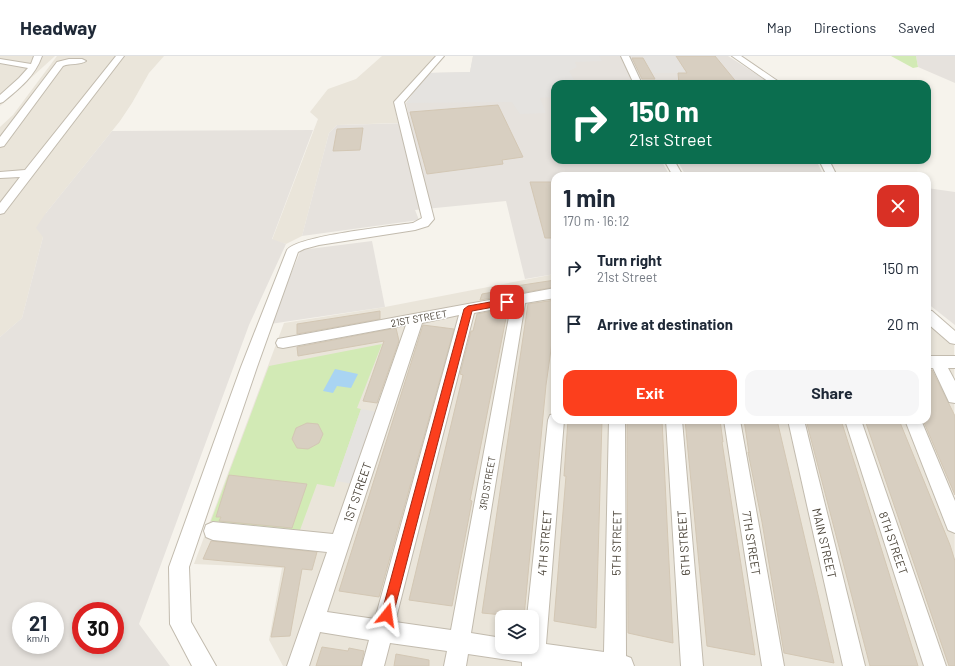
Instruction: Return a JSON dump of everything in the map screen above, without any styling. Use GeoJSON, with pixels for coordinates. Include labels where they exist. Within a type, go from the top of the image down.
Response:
{"type":"FeatureCollection","features":[{"type":"Feature","properties":{"kind":"street"},"geometry":{"type":"LineString","coordinates":[[0,100],[34,67],[38,56]]}},
{"type":"Feature","properties":{"kind":"street"},"geometry":{"type":"LineString","coordinates":[[0,212],[28,173],[120,56]]}},
{"type":"Feature","properties":{"kind":"street"},"geometry":{"type":"LineString","coordinates":[[205,666],[181,624],[179,567],[249,367],[293,250],[300,246],[319,241],[415,226],[424,223],[428,219],[399,102],[440,56]]}},
{"type":"Feature","properties":{"kind":"street"},"geometry":{"type":"LineString","coordinates":[[625,56],[636,80]]}},
{"type":"Feature","properties":{"kind":"street"},"geometry":{"type":"LineString","coordinates":[[736,56],[772,80]]}},
{"type":"Feature","properties":{"kind":"street"},"geometry":{"type":"LineString","coordinates":[[0,61],[34,67]]}},
{"type":"Feature","properties":{"kind":"street"},"geometry":{"type":"LineString","coordinates":[[0,144],[60,64],[69,61],[82,61]]}},
{"type":"Feature","properties":{"kind":"street"},"geometry":{"type":"LineString","coordinates":[[0,87],[13,89]]}},
{"type":"Feature","properties":{"kind":"street"},"geometry":{"type":"LineString","coordinates":[[0,175],[28,173]]}},
{"type":"Feature","properties":{"kind":"street","name":"21ST STREET"},"geometry":{"type":"LineString","coordinates":[[283,343],[551,294]]}},
{"type":"Feature","properties":{"kind":"street","name":"3RD STREET"},"geometry":{"type":"LineString","coordinates":[[455,666],[519,300]]}},
{"type":"Feature","properties":{"kind":"street"},"geometry":{"type":"LineString","coordinates":[[373,666],[468,309]]}},
{"type":"Feature","properties":{"kind":"street","name":"1ST STREET"},"geometry":{"type":"LineString","coordinates":[[298,666],[416,318]]}},
{"type":"Feature","properties":{"kind":"street"},"geometry":{"type":"LineString","coordinates":[[931,318],[955,339]]}},
{"type":"Feature","properties":{"kind":"street"},"geometry":{"type":"LineString","coordinates":[[933,362],[955,362]]}},
{"type":"Feature","properties":{"kind":"street"},"geometry":{"type":"LineString","coordinates":[[933,362],[955,397]]}},
{"type":"Feature","properties":{"kind":"street","name":"4TH STREET"},"geometry":{"type":"LineString","coordinates":[[533,660],[556,424]]}},
{"type":"Feature","properties":{"kind":"street","name":"5TH STREET"},"geometry":{"type":"LineString","coordinates":[[617,424],[617,666]]}},
{"type":"Feature","properties":{"kind":"street","name":"6TH STREET"},"geometry":{"type":"LineString","coordinates":[[674,424],[692,666]]}},
{"type":"Feature","properties":{"kind":"street","name":"7TH STREET"},"geometry":{"type":"LineString","coordinates":[[733,424],[773,666]]}},
{"type":"Feature","properties":{"kind":"street","name":"MAIN STREET"},"geometry":{"type":"LineString","coordinates":[[797,424],[854,666]]}},
{"type":"Feature","properties":{"kind":"street","name":"8TH STREET"},"geometry":{"type":"LineString","coordinates":[[854,424],[935,666]]}},
{"type":"Feature","properties":{"kind":"street"},"geometry":{"type":"LineString","coordinates":[[915,424],[955,524]]}},
{"type":"Feature","properties":{"kind":"street"},"geometry":{"type":"LineString","coordinates":[[213,531],[340,544]]}},
{"type":"Feature","properties":{"kind":"street"},"geometry":{"type":"LineString","coordinates":[[314,621],[459,642],[533,660],[617,666]]}},
{"type":"Feature","properties":{"kind":"shaded area"},"geometry":{"type":"Polygon","coordinates":[[[0,56],[55,56],[0,106],[0,56]]]}},
{"type":"Feature","properties":{"kind":"shaded area"},"geometry":{"type":"Polygon","coordinates":[[[57,56],[164,56],[149,73],[120,121],[46,213],[43,237],[22,318],[0,337],[0,127],[13,115],[57,56]]]}},
{"type":"Feature","properties":{"kind":"shaded area"},"geometry":{"type":"Polygon","coordinates":[[[382,56],[437,56],[394,104],[398,123],[337,125],[329,133],[302,236],[286,244],[272,240],[318,119],[310,112],[328,89],[356,79],[382,56]]]}},
{"type":"Feature","properties":{"kind":"shaded area"},"geometry":{"type":"Polygon","coordinates":[[[473,56],[728,56],[766,80],[551,80],[551,164],[663,164],[668,172],[551,172],[551,275],[525,279],[506,201],[415,210],[419,220],[302,236],[329,133],[337,125],[410,123],[406,103],[428,73],[470,72],[473,56]]]}},
{"type":"Feature","properties":{"kind":"shaded area"},"geometry":{"type":"Polygon","coordinates":[[[473,56],[599,56],[602,61],[575,62],[577,67],[569,71],[574,80],[551,80],[551,97],[540,98],[546,113],[520,114],[512,102],[406,103],[428,73],[470,72],[473,56]]]}},
{"type":"Feature","properties":{"kind":"shaded area"},"geometry":{"type":"Polygon","coordinates":[[[643,56],[675,56],[686,73],[652,73],[643,56]]]}},
{"type":"Feature","properties":{"kind":"shaded area"},"geometry":{"type":"Polygon","coordinates":[[[916,56],[955,56],[955,83],[918,67],[916,56]]]}},
{"type":"Feature","properties":{"kind":"shaded area"},"geometry":{"type":"Polygon","coordinates":[[[313,130],[272,239],[286,244],[249,325],[139,624],[170,666],[0,666],[0,337],[22,318],[43,237],[36,228],[46,213],[112,131],[313,130]]]}},
{"type":"Feature","properties":{"kind":"shaded area"},"geometry":{"type":"Polygon","coordinates":[[[679,164],[818,164],[822,172],[684,172],[679,164]]]}},
{"type":"Feature","properties":{"kind":"shaded area"},"geometry":{"type":"Polygon","coordinates":[[[931,189],[955,192],[955,325],[931,306],[931,189]]]}},
{"type":"Feature","properties":{"kind":"shaded area"},"geometry":{"type":"Polygon","coordinates":[[[372,241],[385,307],[270,324],[301,250],[372,241]]]}},
{"type":"Feature","properties":{"kind":"shaded area"},"geometry":{"type":"Polygon","coordinates":[[[551,275],[551,424],[931,424],[931,325],[954,345],[955,666],[283,666],[269,640],[282,568],[194,564],[284,323],[385,307],[551,275]]]}},
{"type":"Feature","properties":{"kind":"shaded area"},"geometry":{"type":"Polygon","coordinates":[[[361,409],[378,412],[353,484],[336,481],[361,409]]]}},
{"type":"Feature","properties":{"kind":"green space"},"geometry":{"type":"Polygon","coordinates":[[[891,56],[916,56],[918,67],[913,68],[891,56]]]}},
{"type":"Feature","properties":{"kind":"green space"},"geometry":{"type":"Polygon","coordinates":[[[382,344],[357,408],[361,409],[334,487],[317,484],[300,530],[211,521],[269,366],[382,344]]]}},
{"type":"Feature","properties":{"kind":"water"},"geometry":{"type":"Polygon","coordinates":[[[335,369],[358,374],[351,388],[337,386],[333,393],[323,391],[335,369]]]}},
{"type":"Feature","properties":{"kind":"building"},"geometry":{"type":"Polygon","coordinates":[[[676,56],[715,56],[735,80],[679,80],[678,73],[687,73],[676,56]]]}},
{"type":"Feature","properties":{"kind":"building"},"geometry":{"type":"Polygon","coordinates":[[[632,58],[643,58],[655,79],[642,79],[632,58]]]}},
{"type":"Feature","properties":{"kind":"building"},"geometry":{"type":"Polygon","coordinates":[[[498,105],[523,157],[502,160],[503,164],[427,174],[410,112],[498,105]]]}},
{"type":"Feature","properties":{"kind":"building"},"geometry":{"type":"Polygon","coordinates":[[[363,128],[360,150],[333,151],[337,129],[363,128]]]}},
{"type":"Feature","properties":{"kind":"building"},"geometry":{"type":"Polygon","coordinates":[[[530,182],[551,182],[551,238],[545,238],[530,182]]]}},
{"type":"Feature","properties":{"kind":"building"},"geometry":{"type":"Polygon","coordinates":[[[551,281],[551,288],[520,293],[511,291],[510,295],[480,300],[482,294],[505,290],[503,288],[551,281]]]}},
{"type":"Feature","properties":{"kind":"building"},"geometry":{"type":"Polygon","coordinates":[[[551,301],[551,349],[546,385],[525,610],[495,610],[495,614],[482,613],[528,304],[551,301]]]}},
{"type":"Feature","properties":{"kind":"building"},"geometry":{"type":"Polygon","coordinates":[[[508,308],[470,500],[472,501],[452,606],[409,600],[463,375],[460,374],[471,331],[473,331],[477,314],[508,308]]]}},
{"type":"Feature","properties":{"kind":"building"},"geometry":{"type":"Polygon","coordinates":[[[380,311],[380,319],[297,334],[297,324],[380,311]]]}},
{"type":"Feature","properties":{"kind":"building"},"geometry":{"type":"Polygon","coordinates":[[[423,325],[454,329],[379,597],[339,591],[423,325]]]}},
{"type":"Feature","properties":{"kind":"building"},"geometry":{"type":"Polygon","coordinates":[[[396,328],[399,341],[377,403],[363,401],[384,341],[298,356],[297,347],[396,328]]]}},
{"type":"Feature","properties":{"kind":"building"},"geometry":{"type":"Polygon","coordinates":[[[931,370],[955,416],[955,495],[925,424],[931,424],[931,370]]]}},
{"type":"Feature","properties":{"kind":"building"},"geometry":{"type":"Polygon","coordinates":[[[307,423],[318,424],[323,434],[319,443],[308,449],[297,448],[292,439],[296,428],[307,423]]]}},
{"type":"Feature","properties":{"kind":"building"},"geometry":{"type":"Polygon","coordinates":[[[568,424],[602,424],[596,628],[554,621],[566,476],[564,476],[568,424]]]}},
{"type":"Feature","properties":{"kind":"building"},"geometry":{"type":"Polygon","coordinates":[[[627,424],[662,424],[673,643],[628,633],[627,424]]]}},
{"type":"Feature","properties":{"kind":"building"},"geometry":{"type":"Polygon","coordinates":[[[685,424],[721,424],[722,442],[755,655],[707,646],[685,424]]]}},
{"type":"Feature","properties":{"kind":"building"},"geometry":{"type":"Polygon","coordinates":[[[745,424],[778,424],[834,663],[784,653],[762,522],[748,452],[749,453],[745,424]]]}},
{"type":"Feature","properties":{"kind":"building"},"geometry":{"type":"Polygon","coordinates":[[[807,424],[842,424],[918,666],[870,666],[807,424]]]}},
{"type":"Feature","properties":{"kind":"building"},"geometry":{"type":"Polygon","coordinates":[[[866,424],[901,424],[950,545],[955,561],[955,666],[949,666],[866,424]]]}},
{"type":"Feature","properties":{"kind":"building"},"geometry":{"type":"Polygon","coordinates":[[[229,475],[307,484],[292,528],[219,521],[221,517],[216,517],[229,475]]]}},
{"type":"Feature","properties":{"kind":"building"},"geometry":{"type":"Polygon","coordinates":[[[211,541],[317,552],[312,570],[302,569],[290,636],[271,637],[285,567],[203,559],[211,541]]]}},
{"type":"Feature","properties":{"kind":"building"},"geometry":{"type":"Polygon","coordinates":[[[322,647],[348,651],[349,648],[364,651],[361,666],[316,666],[322,647]]]}},
{"type":"Feature","properties":{"kind":"building"},"geometry":{"type":"Polygon","coordinates":[[[396,654],[429,660],[429,666],[394,666],[396,654]]]}},
{"type":"Feature","properties":{"kind":"route"},"geometry":{"type":"LineString","coordinates":[[387,615],[468,309],[507,302]]}}]}
